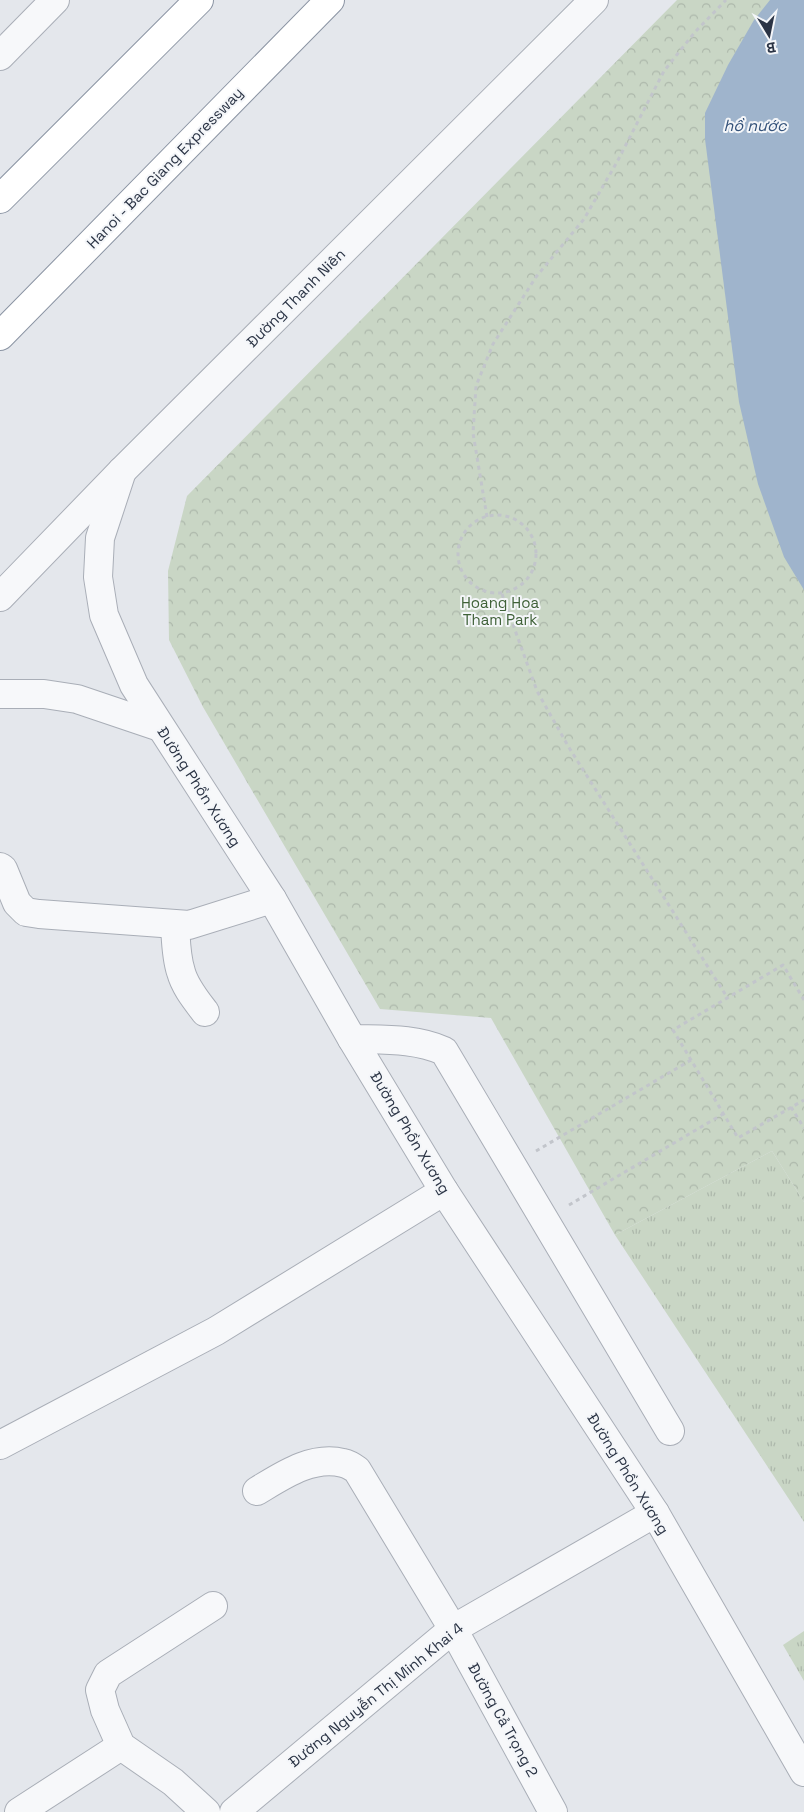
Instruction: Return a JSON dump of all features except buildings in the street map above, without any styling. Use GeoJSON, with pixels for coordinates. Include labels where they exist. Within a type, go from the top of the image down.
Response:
{"type":"FeatureCollection","features":[{"type":"Feature","properties":{"kind":"highway"},"geometry":{"type":"LineString","coordinates":[[0,199],[199,0]]}},
{"type":"Feature","properties":{"kind":"highway","name":"Hanoi - Bac Giang Expressway"},"geometry":{"type":"LineString","coordinates":[[0,336],[330,0]]}},
{"type":"Feature","properties":{"kind":"street"},"geometry":{"type":"LineString","coordinates":[[0,56],[54,0]]}},
{"type":"Feature","properties":{"kind":"street","name":"Đường Thanh Niên"},"geometry":{"type":"LineString","coordinates":[[0,597],[122,471],[594,0]]}},
{"type":"Feature","properties":{"kind":"street","name":"Đường Phồn Xương"},"geometry":{"type":"LineString","coordinates":[[122,471],[100,538],[98,577],[104,615],[134,686],[272,899],[352,1039],[444,1191],[655,1513],[804,1772]]}},
{"type":"Feature","properties":{"kind":"street"},"geometry":{"type":"LineString","coordinates":[[0,694],[44,694],[77,699],[160,727]]}},
{"type":"Feature","properties":{"kind":"street"},"geometry":{"type":"LineString","coordinates":[[0,867],[3,869],[17,903],[26,912],[189,925],[272,899]]}},
{"type":"Feature","properties":{"kind":"street"},"geometry":{"type":"LineString","coordinates":[[175,925],[177,957],[181,973],[187,986],[205,1012]]}},
{"type":"Feature","properties":{"kind":"street"},"geometry":{"type":"LineString","coordinates":[[352,1039],[410,1041],[429,1044],[444,1051],[670,1431]]}},
{"type":"Feature","properties":{"kind":"street"},"geometry":{"type":"LineString","coordinates":[[0,1445],[216,1331],[444,1191]]}},
{"type":"Feature","properties":{"kind":"street","name":"Đường Cả Trọng 2"},"geometry":{"type":"LineString","coordinates":[[256,1491],[294,1469],[318,1462],[343,1463],[357,1470],[453,1629],[553,1812]]}},
{"type":"Feature","properties":{"kind":"street","name":"Đường Nguyễn Thị Minh Khai 4"},"geometry":{"type":"LineString","coordinates":[[234,1812],[453,1629],[655,1513]]}},
{"type":"Feature","properties":{"kind":"street"},"geometry":{"type":"LineString","coordinates":[[206,1812],[173,1782],[121,1746],[105,1710],[100,1690],[108,1674],[213,1606]]}},
{"type":"Feature","properties":{"kind":"street"},"geometry":{"type":"LineString","coordinates":[[19,1812],[121,1746]]}},
{"type":"Feature","properties":{"kind":"path"},"geometry":{"type":"LineString","coordinates":[[487,517],[473,433],[476,386],[493,344],[536,277],[584,219],[618,162],[664,71],[695,32],[726,0]]}},
{"type":"Feature","properties":{"kind":"path"},"geometry":{"type":"LineString","coordinates":[[500,515],[513,518],[524,525],[532,535],[536,547],[536,560],[533,572],[525,583],[515,590],[502,594],[489,593],[477,588],[467,580],[460,569],[458,555],[460,543],[466,531],[475,522],[487,517],[500,515]]}},
{"type":"Feature","properties":{"kind":"path"},"geometry":{"type":"LineString","coordinates":[[502,594],[537,691],[568,746],[727,997]]}},
{"type":"Feature","properties":{"kind":"path"},"geometry":{"type":"LineString","coordinates":[[803,997],[783,965],[673,1030],[738,1138],[804,1100]]}},
{"type":"Feature","properties":{"kind":"path"},"geometry":{"type":"LineString","coordinates":[[512,1165],[691,1060]]}},
{"type":"Feature","properties":{"kind":"path"},"geometry":{"type":"LineString","coordinates":[[791,1107],[804,1128]]}},
{"type":"Feature","properties":{"kind":"path"},"geometry":{"type":"LineString","coordinates":[[544,1220],[722,1114]]}},
{"type":"Feature","properties":{"kind":"green space","name":"Hoang Hoa Tham Park"},"geometry":{"type":"Polygon","coordinates":[[[677,0],[804,0],[804,1202],[772,1151],[615,1235],[491,1018],[380,1009],[203,707],[169,640],[168,571],[187,496],[677,0]]]}},
{"type":"Feature","properties":{"kind":"green space"},"geometry":{"type":"Polygon","coordinates":[[[772,1151],[804,1202],[804,1522],[615,1235],[772,1151]]]}},
{"type":"Feature","properties":{"kind":"green space"},"geometry":{"type":"Polygon","coordinates":[[[804,1631],[804,1681],[783,1645],[804,1631]]]}},
{"type":"Feature","properties":{"kind":"water","name":"hồ nước"},"geometry":{"type":"Polygon","coordinates":[[[770,0],[804,0],[804,590],[784,557],[758,484],[739,402],[705,139],[705,113],[728,65],[754,20],[770,0]]]}}]}
